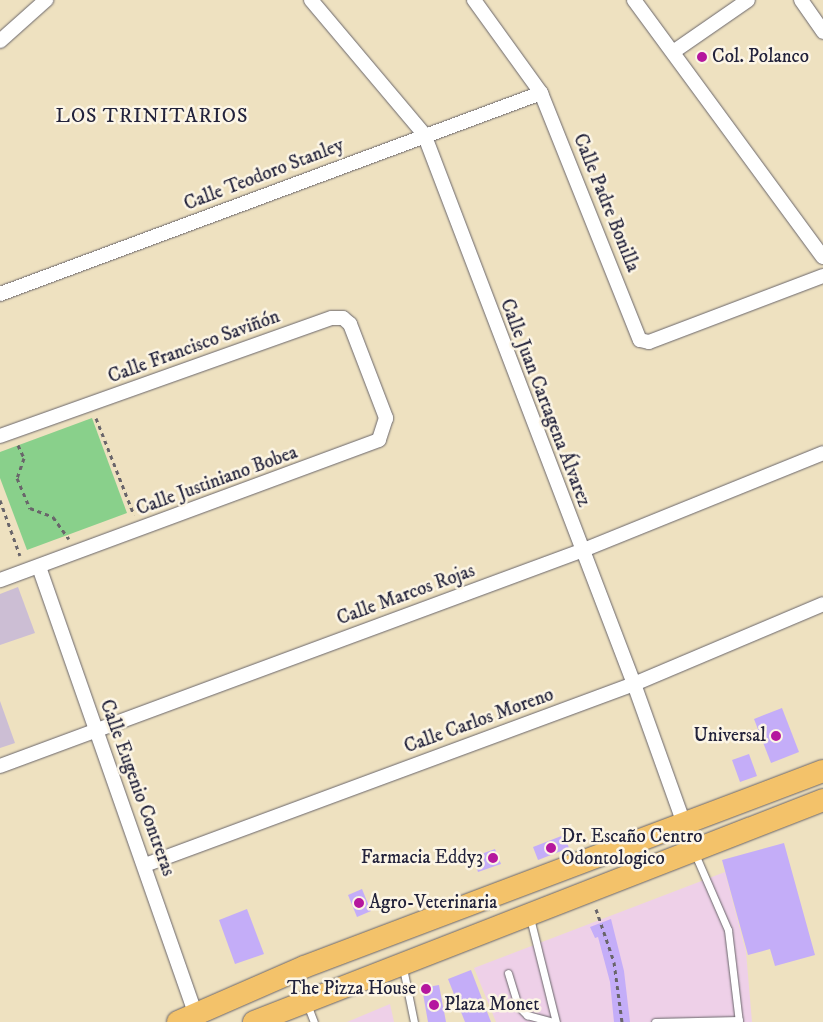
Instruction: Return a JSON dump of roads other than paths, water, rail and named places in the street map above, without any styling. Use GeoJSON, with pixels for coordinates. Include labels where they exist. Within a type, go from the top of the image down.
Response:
{"type":"FeatureCollection","features":[{"type":"Feature","properties":{"kind":"main road"},"geometry":{"type":"LineString","coordinates":[[190,1019],[304,967],[823,770]]}},
{"type":"Feature","properties":{"kind":"main road"},"geometry":{"type":"LineString","coordinates":[[266,1020],[306,1001],[402,962],[823,800]]}},
{"type":"Feature","properties":{"kind":"street"},"geometry":{"type":"LineString","coordinates":[[0,41],[46,0]]}},
{"type":"Feature","properties":{"kind":"street","name":"Calle Juan Cartagena Álvarez"},"geometry":{"type":"LineString","coordinates":[[311,0],[424,134],[581,551],[634,684],[693,849]]}},
{"type":"Feature","properties":{"kind":"street","name":"Calle Padre Bonilla"},"geometry":{"type":"LineString","coordinates":[[474,0],[541,93],[640,340],[649,342],[823,276]]}},
{"type":"Feature","properties":{"kind":"street"},"geometry":{"type":"LineString","coordinates":[[634,0],[823,257]]}},
{"type":"Feature","properties":{"kind":"street"},"geometry":{"type":"LineString","coordinates":[[673,52],[748,0]]}},
{"type":"Feature","properties":{"kind":"street"},"geometry":{"type":"LineString","coordinates":[[802,0],[823,32]]}},
{"type":"Feature","properties":{"kind":"street","name":"Calle Teodoro Stanley"},"geometry":{"type":"LineString","coordinates":[[0,294],[424,134],[541,93]]}},
{"type":"Feature","properties":{"kind":"street","name":"Calle Francisco Saviñón"},"geometry":{"type":"LineString","coordinates":[[6,434],[332,318],[344,318],[350,324],[370,372]]}},
{"type":"Feature","properties":{"kind":"street","name":"Calle Justiniano Bobea"},"geometry":{"type":"LineString","coordinates":[[0,580],[379,440],[386,418],[370,372]]}},
{"type":"Feature","properties":{"kind":"street","name":"Calle Marcos Rojas"},"geometry":{"type":"LineString","coordinates":[[0,766],[95,729],[581,551],[823,453]]}},
{"type":"Feature","properties":{"kind":"street","name":"Calle Eugenio Contreras"},"geometry":{"type":"LineString","coordinates":[[39,567],[95,729],[145,865],[190,1019]]}},
{"type":"Feature","properties":{"kind":"street","name":"Calle Carlos Moreno"},"geometry":{"type":"LineString","coordinates":[[145,865],[634,684],[823,604]]}},
{"type":"Feature","properties":{"kind":"lane"},"geometry":{"type":"LineString","coordinates":[[655,1022],[739,1021],[728,930],[707,875],[693,849]]}},
{"type":"Feature","properties":{"kind":"lane"},"geometry":{"type":"LineString","coordinates":[[508,974],[518,1006],[527,1014],[555,1022],[528,913]]}},
{"type":"Feature","properties":{"kind":"lane"},"geometry":{"type":"LineString","coordinates":[[402,962],[414,1022]]}},
{"type":"Feature","properties":{"kind":"lane"},"geometry":{"type":"LineString","coordinates":[[306,1001],[314,1022]]}},
{"type":"Feature","properties":{"kind":"place","name":"Col. Polanco"},"geometry":{"type":"Point","coordinates":[702,57]}},
{"type":"Feature","properties":{"kind":"place","name":"Universal"},"geometry":{"type":"Point","coordinates":[776,736]}},
{"type":"Feature","properties":{"kind":"place","name":"Dr. Escaño Centro Odontologico"},"geometry":{"type":"Point","coordinates":[551,848]}},
{"type":"Feature","properties":{"kind":"place","name":"Farmacia Eddy3"},"geometry":{"type":"Point","coordinates":[493,858]}},
{"type":"Feature","properties":{"kind":"place","name":"Agro-Veterinaria"},"geometry":{"type":"Point","coordinates":[359,903]}},
{"type":"Feature","properties":{"kind":"place","name":"The Pizza House"},"geometry":{"type":"Point","coordinates":[426,989]}},
{"type":"Feature","properties":{"kind":"place","name":"Plaza Monet"},"geometry":{"type":"Point","coordinates":[434,1005]}},
{"type":"Feature","properties":{"kind":"district","name":"LOS TRINITARIOS"},"geometry":{"type":"Point","coordinates":[152,116]}}]}
